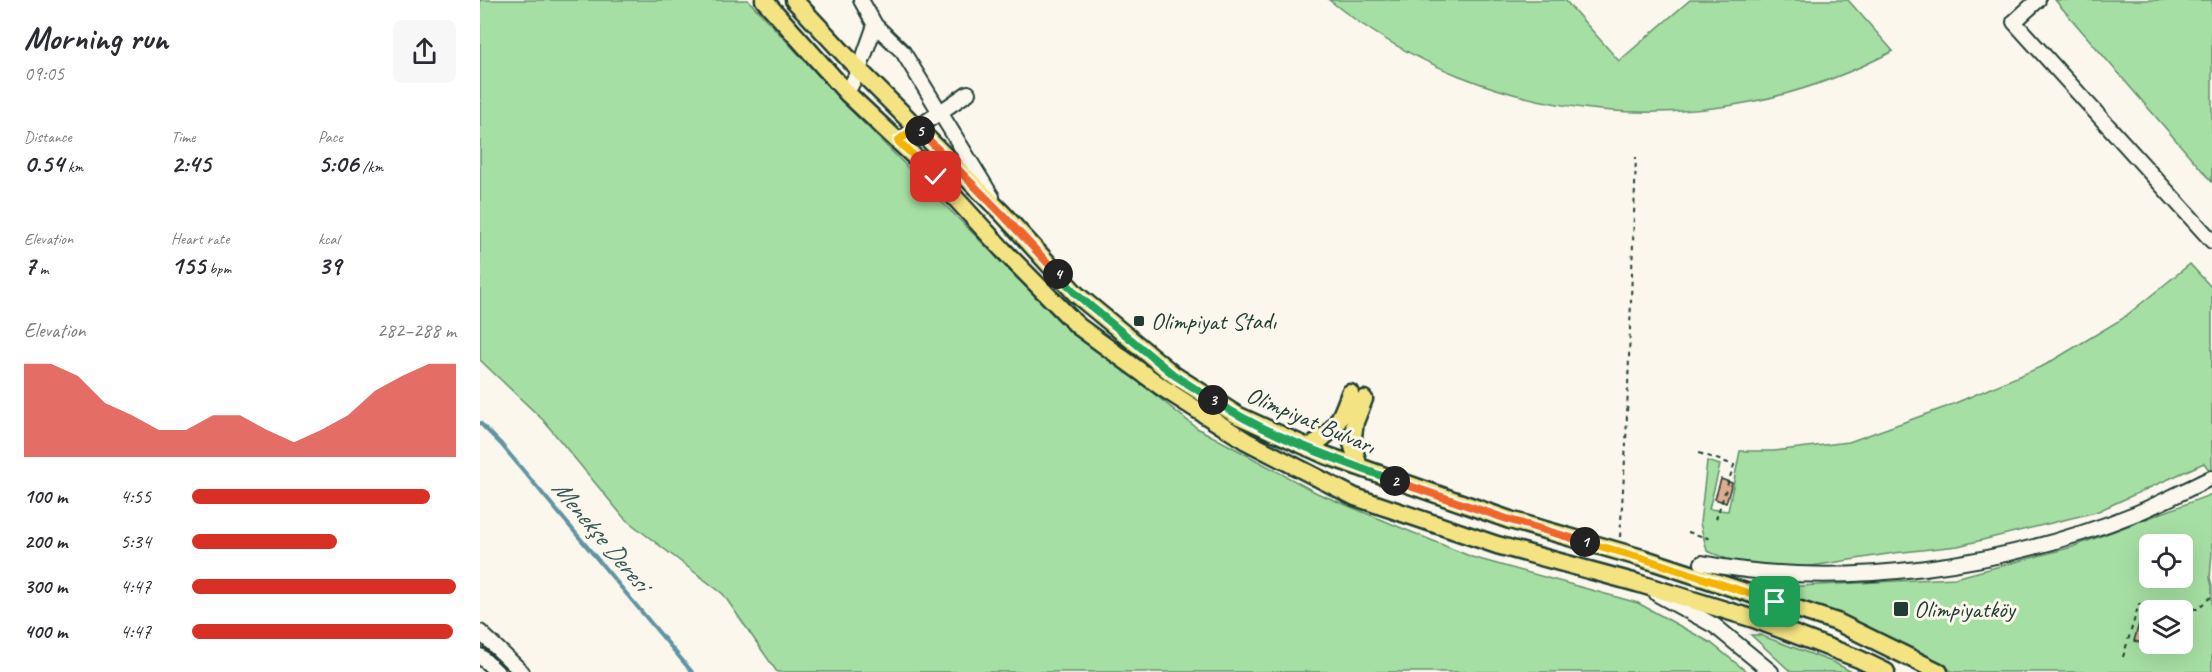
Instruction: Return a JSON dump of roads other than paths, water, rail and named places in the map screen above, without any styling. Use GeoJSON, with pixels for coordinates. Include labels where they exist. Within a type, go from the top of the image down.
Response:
{"type":"FeatureCollection","features":[{"type":"Feature","properties":{"kind":"main road","name":"Olimpiyat Bulvarı"},"geometry":{"type":"LineString","coordinates":[[764,0],[847,93],[936,177],[1003,250],[1078,326],[1163,388],[1246,441],[1355,497],[1497,544],[1754,619],[1859,659],[1886,672]]}},
{"type":"Feature","properties":{"kind":"main road","name":"Olimpiyat Bulvarı"},"geometry":{"type":"LineString","coordinates":[[794,0],[1002,214],[1076,294],[1174,375],[1237,415],[1309,448],[1510,520],[1619,552],[1837,622],[1940,672]]}},
{"type":"Feature","properties":{"kind":"main road"},"geometry":{"type":"LineString","coordinates":[[1309,448],[1330,434],[1357,396],[1352,443],[1359,467]]}},
{"type":"Feature","properties":{"kind":"street"},"geometry":{"type":"LineString","coordinates":[[861,0],[875,25],[903,52],[1002,214]]}},
{"type":"Feature","properties":{"kind":"street"},"geometry":{"type":"LineString","coordinates":[[2038,0],[2014,22],[2212,241]]}},
{"type":"Feature","properties":{"kind":"street"},"geometry":{"type":"LineString","coordinates":[[847,93],[860,70],[875,25]]}},
{"type":"Feature","properties":{"kind":"street"},"geometry":{"type":"LineString","coordinates":[[898,141],[968,93]]}},
{"type":"Feature","properties":{"kind":"street"},"geometry":{"type":"LineString","coordinates":[[1702,563],[1742,571],[1813,574],[1867,573],[1978,561],[2072,536],[2137,513],[2211,478]]}},
{"type":"Feature","properties":{"kind":"street"},"geometry":{"type":"LineString","coordinates":[[1637,584],[1715,626],[1772,672]]}},
{"type":"Feature","properties":{"kind":"street"},"geometry":{"type":"LineString","coordinates":[[480,632],[522,672]]}},
{"type":"Feature","properties":{"kind":"street"},"geometry":{"type":"LineString","coordinates":[[480,656],[497,672]]}},
{"type":"Feature","properties":{"kind":"waterway","name":"Menekşe Deresi"},"geometry":{"type":"LineString","coordinates":[[480,423],[501,444],[692,672]]}},
{"type":"Feature","properties":{"kind":"place","name":"Olimpiyat Stadı"},"geometry":{"type":"Point","coordinates":[1139,321]}},
{"type":"Feature","properties":{"kind":"place","name":"Olimpiyatköy"},"geometry":{"type":"Point","coordinates":[1901,609]}}]}
